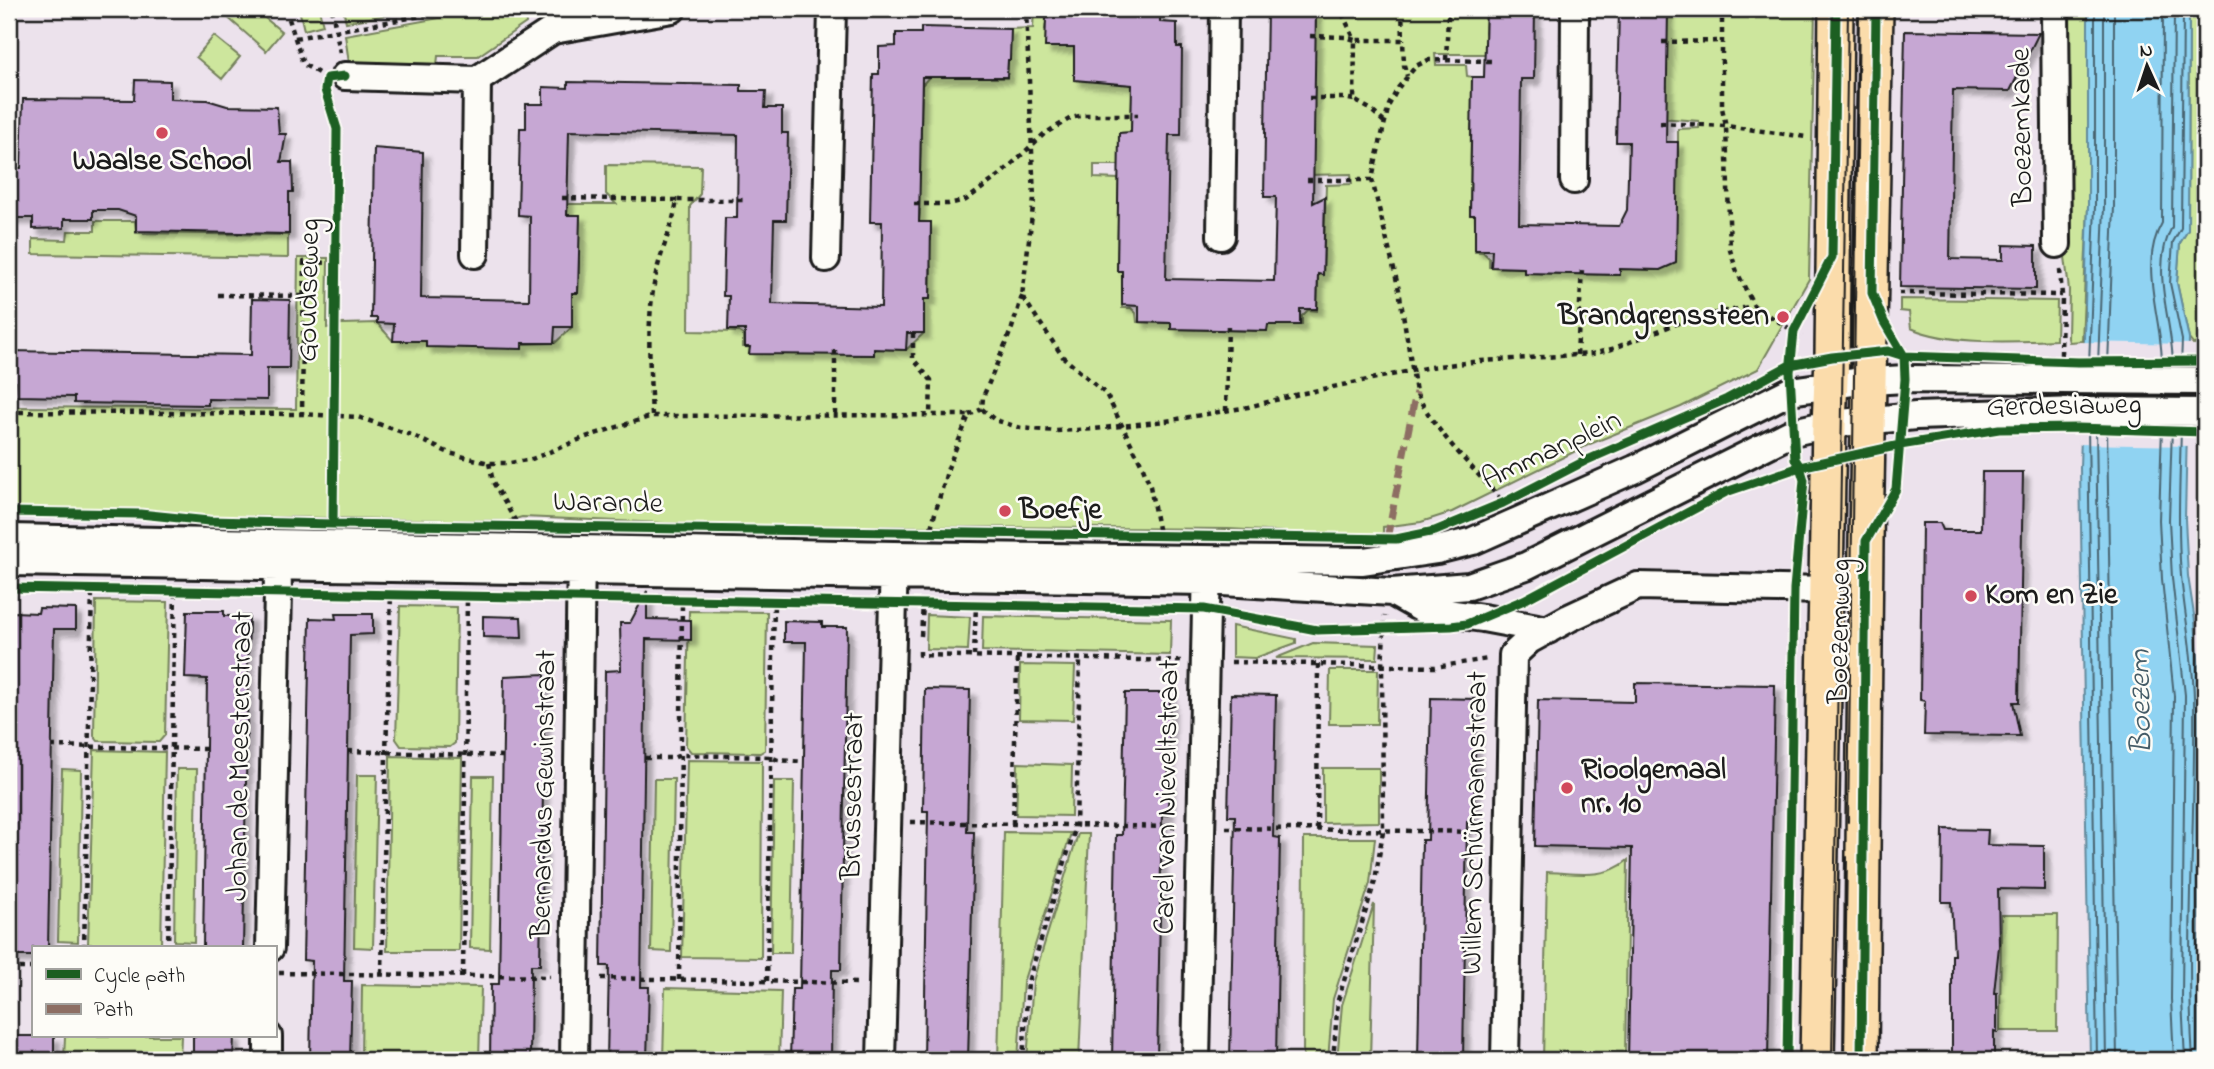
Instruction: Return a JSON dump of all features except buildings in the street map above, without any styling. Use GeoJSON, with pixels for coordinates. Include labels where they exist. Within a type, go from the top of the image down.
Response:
{"type":"FeatureCollection","features":[{"type":"Feature","properties":{"kind":"main road","name":"Boezemweg"},"geometry":{"type":"LineString","coordinates":[[1817,1060],[1836,9]]}},
{"type":"Feature","properties":{"kind":"main road","name":"Boezemweg"},"geometry":{"type":"LineString","coordinates":[[1861,1060],[1866,541],[1876,9]]}},
{"type":"Feature","properties":{"kind":"street"},"geometry":{"type":"LineString","coordinates":[[336,77],[477,80],[551,19],[673,9]]}},
{"type":"Feature","properties":{"kind":"street"},"geometry":{"type":"LineString","coordinates":[[826,258],[832,9]]}},
{"type":"Feature","properties":{"kind":"street"},"geometry":{"type":"LineString","coordinates":[[1221,236],[1224,9]]}},
{"type":"Feature","properties":{"kind":"street"},"geometry":{"type":"LineString","coordinates":[[1574,180],[1575,9]]}},
{"type":"Feature","properties":{"kind":"street","name":"Boezemkade"},"geometry":{"type":"LineString","coordinates":[[2055,9],[2057,244]]}},
{"type":"Feature","properties":{"kind":"street"},"geometry":{"type":"LineString","coordinates":[[475,254],[477,80]]}},
{"type":"Feature","properties":{"kind":"street","name":"Gerdesiaweg"},"geometry":{"type":"LineString","coordinates":[[1871,380],[2070,368],[2199,381]]}},
{"type":"Feature","properties":{"kind":"street","name":"Ammanplein"},"geometry":{"type":"LineString","coordinates":[[1207,570],[1363,561],[1437,550],[1473,541],[1635,469],[1831,371],[1871,380]]}},
{"type":"Feature","properties":{"kind":"street","name":"Gerdesiaweg"},"geometry":{"type":"LineString","coordinates":[[1829,424],[1870,419],[2078,411],[2199,411]]}},
{"type":"Feature","properties":{"kind":"street"},"geometry":{"type":"LineString","coordinates":[[1207,570],[1390,592],[1469,586],[1526,566],[1793,432],[1829,424]]}},
{"type":"Feature","properties":{"kind":"street","name":"Warande"},"geometry":{"type":"LineString","coordinates":[[9,538],[277,554],[581,560],[893,579],[1207,570]]}},
{"type":"Feature","properties":{"kind":"street","name":"Warande"},"geometry":{"type":"LineString","coordinates":[[9,562],[277,554]]}},
{"type":"Feature","properties":{"kind":"street","name":"Johan de Meesterstraat"},"geometry":{"type":"LineString","coordinates":[[270,946],[277,554]]}},
{"type":"Feature","properties":{"kind":"street","name":"Bernardus Gewinstraat"},"geometry":{"type":"LineString","coordinates":[[575,1060],[581,560]]}},
{"type":"Feature","properties":{"kind":"street","name":"Carel van Nieveltstraat"},"geometry":{"type":"LineString","coordinates":[[1196,1060],[1207,570]]}},
{"type":"Feature","properties":{"kind":"street","name":"Brussestraat"},"geometry":{"type":"LineString","coordinates":[[881,1060],[893,579]]}},
{"type":"Feature","properties":{"kind":"street"},"geometry":{"type":"LineString","coordinates":[[1390,592],[1424,610],[1558,624],[1638,586],[1826,590]]}},
{"type":"Feature","properties":{"kind":"street","name":"Willem Schürmannstraat"},"geometry":{"type":"LineString","coordinates":[[1505,1060],[1513,655],[1529,640],[1558,624]]}},
{"type":"Feature","properties":{"kind":"street"},"geometry":{"type":"LineString","coordinates":[[268,1038],[268,1060]]}},
{"type":"Feature","properties":{"kind":"path"},"geometry":{"type":"LineString","coordinates":[[286,9],[303,64],[336,77],[337,31],[332,9]]}},
{"type":"Feature","properties":{"kind":"path"},"geometry":{"type":"LineString","coordinates":[[295,38],[461,9]]}},
{"type":"Feature","properties":{"kind":"path"},"geometry":{"type":"LineString","coordinates":[[982,409],[983,397],[1012,328],[1022,296],[1034,199],[1026,9]]}},
{"type":"Feature","properties":{"kind":"path"},"geometry":{"type":"LineString","coordinates":[[1340,9],[1354,40],[1354,100]]}},
{"type":"Feature","properties":{"kind":"path"},"geometry":{"type":"LineString","coordinates":[[1402,9],[1404,65],[1408,77]]}},
{"type":"Feature","properties":{"kind":"path"},"geometry":{"type":"LineString","coordinates":[[1446,60],[1448,17],[1454,9]]}},
{"type":"Feature","properties":{"kind":"path"},"geometry":{"type":"LineString","coordinates":[[1722,9],[1722,108],[1726,126],[1730,250],[1754,306]]}},
{"type":"Feature","properties":{"kind":"path"},"geometry":{"type":"LineString","coordinates":[[1310,36],[1345,37],[1354,40],[1403,40]]}},
{"type":"Feature","properties":{"kind":"path"},"geometry":{"type":"LineString","coordinates":[[1662,42],[1722,41]]}},
{"type":"Feature","properties":{"kind":"path"},"geometry":{"type":"LineString","coordinates":[[1491,61],[1428,60],[1416,66],[1389,104],[1372,180],[1401,300],[1416,393],[1431,419],[1503,503]]}},
{"type":"Feature","properties":{"kind":"path"},"geometry":{"type":"LineString","coordinates":[[1309,98],[1354,100],[1370,109],[1385,123]]}},
{"type":"Feature","properties":{"kind":"path"},"geometry":{"type":"LineString","coordinates":[[914,204],[948,204],[966,200],[1044,134],[1070,118],[1084,115],[1138,116]]}},
{"type":"Feature","properties":{"kind":"path"},"geometry":{"type":"LineString","coordinates":[[1660,123],[1726,126],[1834,141]]}},
{"type":"Feature","properties":{"kind":"path"},"geometry":{"type":"LineString","coordinates":[[1307,180],[1372,180]]}},
{"type":"Feature","properties":{"kind":"path"},"geometry":{"type":"LineString","coordinates":[[562,198],[743,200]]}},
{"type":"Feature","properties":{"kind":"path"},"geometry":{"type":"LineString","coordinates":[[652,416],[649,340],[651,305],[661,250],[677,200]]}},
{"type":"Feature","properties":{"kind":"path"},"geometry":{"type":"LineString","coordinates":[[2057,244],[2070,368]]}},
{"type":"Feature","properties":{"kind":"path"},"geometry":{"type":"LineString","coordinates":[[302,414],[304,262],[335,263]]}},
{"type":"Feature","properties":{"kind":"path"},"geometry":{"type":"LineString","coordinates":[[1577,356],[1582,269]]}},
{"type":"Feature","properties":{"kind":"path"},"geometry":{"type":"LineString","coordinates":[[1872,292],[2062,295]]}},
{"type":"Feature","properties":{"kind":"path"},"geometry":{"type":"LineString","coordinates":[[218,295],[303,296]]}},
{"type":"Feature","properties":{"kind":"path"},"geometry":{"type":"LineString","coordinates":[[1022,296],[1063,357],[1106,394],[1124,426],[1150,486],[1159,535]]}},
{"type":"Feature","properties":{"kind":"path"},"geometry":{"type":"LineString","coordinates":[[982,409],[995,421],[1021,428],[1056,431],[1124,426],[1226,411],[1413,371],[1481,360],[1577,356],[1612,349],[1691,318],[1754,306],[1796,327],[1831,371]]}},
{"type":"Feature","properties":{"kind":"path"},"geometry":{"type":"LineString","coordinates":[[1226,411],[1228,324]]}},
{"type":"Feature","properties":{"kind":"path"},"geometry":{"type":"LineString","coordinates":[[1793,342],[1796,327]]}},
{"type":"Feature","properties":{"kind":"path"},"geometry":{"type":"LineString","coordinates":[[913,333],[913,359],[931,380],[930,415]]}},
{"type":"Feature","properties":{"kind":"path"},"geometry":{"type":"LineString","coordinates":[[835,349],[835,415]]}},
{"type":"Feature","properties":{"kind":"path"},"geometry":{"type":"LineString","coordinates":[[9,412],[333,414],[358,417],[385,425],[449,453],[489,463],[510,463],[532,459],[586,437],[652,416],[969,415],[982,409]]}},
{"type":"Feature","properties":{"kind":"path"},"geometry":{"type":"LineString","coordinates":[[929,534],[948,468],[969,415]]}},
{"type":"Feature","properties":{"kind":"path"},"geometry":{"type":"LineString","coordinates":[[489,463],[493,482],[519,527]]}},
{"type":"Feature","properties":{"kind":"path"},"geometry":{"type":"LineString","coordinates":[[918,533],[942,534]]}},
{"type":"Feature","properties":{"kind":"path"},"geometry":{"type":"LineString","coordinates":[[1146,535],[1171,535]]}},
{"type":"Feature","properties":{"kind":"path"},"geometry":{"type":"LineString","coordinates":[[893,579],[937,604]]}},
{"type":"Feature","properties":{"kind":"path"},"geometry":{"type":"LineString","coordinates":[[78,588],[105,588]]}},
{"type":"Feature","properties":{"kind":"path"},"geometry":{"type":"LineString","coordinates":[[84,946],[92,588]]}},
{"type":"Feature","properties":{"kind":"path"},"geometry":{"type":"LineString","coordinates":[[161,589],[188,590]]}},
{"type":"Feature","properties":{"kind":"path"},"geometry":{"type":"LineString","coordinates":[[168,946],[175,590]]}},
{"type":"Feature","properties":{"kind":"path"},"geometry":{"type":"LineString","coordinates":[[1333,1060],[1338,1000],[1375,881],[1382,831],[1384,630],[1390,592]]}},
{"type":"Feature","properties":{"kind":"path"},"geometry":{"type":"LineString","coordinates":[[379,593],[404,594]]}},
{"type":"Feature","properties":{"kind":"path"},"geometry":{"type":"LineString","coordinates":[[382,974],[391,593]]}},
{"type":"Feature","properties":{"kind":"path"},"geometry":{"type":"LineString","coordinates":[[454,595],[480,595]]}},
{"type":"Feature","properties":{"kind":"path"},"geometry":{"type":"LineString","coordinates":[[463,976],[467,595]]}},
{"type":"Feature","properties":{"kind":"path"},"geometry":{"type":"LineString","coordinates":[[669,599],[695,599]]}},
{"type":"Feature","properties":{"kind":"path"},"geometry":{"type":"LineString","coordinates":[[678,980],[682,599]]}},
{"type":"Feature","properties":{"kind":"path"},"geometry":{"type":"LineString","coordinates":[[761,601],[787,601]]}},
{"type":"Feature","properties":{"kind":"path"},"geometry":{"type":"LineString","coordinates":[[767,981],[774,601]]}},
{"type":"Feature","properties":{"kind":"path"},"geometry":{"type":"LineString","coordinates":[[963,605],[990,605]]}},
{"type":"Feature","properties":{"kind":"path"},"geometry":{"type":"LineString","coordinates":[[974,656],[976,605]]}},
{"type":"Feature","properties":{"kind":"path"},"geometry":{"type":"LineString","coordinates":[[1370,630],[1397,629]]}},
{"type":"Feature","properties":{"kind":"path"},"geometry":{"type":"LineString","coordinates":[[1013,824],[1017,657]]}},
{"type":"Feature","properties":{"kind":"path"},"geometry":{"type":"LineString","coordinates":[[1023,1060],[1028,982],[1076,826],[1080,658]]}},
{"type":"Feature","properties":{"kind":"path"},"geometry":{"type":"LineString","coordinates":[[1317,829],[1318,663]]}},
{"type":"Feature","properties":{"kind":"path"},"geometry":{"type":"LineString","coordinates":[[51,746],[207,749]]}},
{"type":"Feature","properties":{"kind":"path"},"geometry":{"type":"LineString","coordinates":[[348,751],[503,757]]}},
{"type":"Feature","properties":{"kind":"path"},"geometry":{"type":"LineString","coordinates":[[645,758],[673,758],[681,755],[771,757],[804,762]]}},
{"type":"Feature","properties":{"kind":"path"},"geometry":{"type":"LineString","coordinates":[[9,968],[32,968]]}},
{"type":"Feature","properties":{"kind":"green space"},"geometry":{"type":"Polygon","coordinates":[[[232,9],[254,9],[282,32],[266,51],[226,16],[232,9]]]}},
{"type":"Feature","properties":{"kind":"green space"},"geometry":{"type":"Polygon","coordinates":[[[299,9],[319,9],[323,25],[304,30],[299,9]]]}},
{"type":"Feature","properties":{"kind":"green space"},"geometry":{"type":"Polygon","coordinates":[[[343,9],[422,9],[346,22],[343,9]]]}},
{"type":"Feature","properties":{"kind":"green space"},"geometry":{"type":"Polygon","coordinates":[[[489,9],[523,9],[526,23],[478,56],[438,56],[437,65],[349,63],[345,35],[489,9]]]}},
{"type":"Feature","properties":{"kind":"green space"},"geometry":{"type":"Polygon","coordinates":[[[1034,9],[1048,9],[1045,29],[1048,29],[1048,47],[1064,47],[1064,42],[1133,57],[1131,132],[1124,165],[1094,165],[1094,178],[1119,179],[1117,270],[1122,271],[1122,308],[1131,308],[1136,313],[1137,322],[1171,323],[1171,329],[1267,331],[1268,325],[1302,325],[1302,316],[1308,310],[1317,311],[1318,274],[1323,274],[1326,185],[1352,184],[1351,174],[1307,175],[1315,60],[1310,31],[1316,31],[1316,9],[1486,9],[1485,32],[1491,54],[1435,54],[1436,65],[1466,65],[1467,76],[1472,77],[1477,123],[1471,124],[1470,215],[1475,215],[1475,252],[1483,252],[1489,258],[1489,267],[1524,268],[1524,273],[1620,275],[1620,269],[1655,270],[1678,160],[1678,129],[1699,128],[1699,121],[1660,118],[1668,9],[1815,9],[1809,279],[1758,369],[1681,407],[1590,444],[1452,512],[1421,522],[1383,527],[1383,534],[1228,529],[713,525],[522,517],[508,521],[210,516],[135,509],[9,507],[9,408],[296,409],[298,258],[328,258],[327,328],[342,324],[377,323],[393,341],[426,341],[426,347],[555,343],[572,327],[572,293],[578,292],[579,262],[567,215],[568,204],[616,204],[606,194],[606,165],[701,166],[700,194],[690,206],[689,331],[739,332],[743,335],[743,347],[873,355],[874,349],[906,350],[924,333],[924,299],[930,299],[931,269],[925,240],[931,240],[931,222],[919,222],[920,210],[914,210],[920,176],[922,85],[930,76],[962,77],[991,72],[991,78],[1007,78],[1010,60],[1008,29],[1033,28],[1034,9]]]}},
{"type":"Feature","properties":{"kind":"green space"},"geometry":{"type":"Polygon","coordinates":[[[2066,9],[2088,9],[2088,206],[2082,341],[2069,342],[2069,290],[2063,240],[2066,9]]]}},
{"type":"Feature","properties":{"kind":"green space"},"geometry":{"type":"Polygon","coordinates":[[[2189,9],[2205,9],[2205,343],[2193,344],[2189,339],[2177,283],[2180,243],[2188,230],[2189,9]]]}},
{"type":"Feature","properties":{"kind":"green space"},"geometry":{"type":"Polygon","coordinates":[[[214,36],[240,57],[222,79],[196,57],[214,36]]]}},
{"type":"Feature","properties":{"kind":"green space"},"geometry":{"type":"Polygon","coordinates":[[[95,221],[135,221],[136,233],[288,235],[288,258],[33,254],[33,239],[67,240],[68,231],[95,231],[95,221]]]}},
{"type":"Feature","properties":{"kind":"green space"},"geometry":{"type":"Polygon","coordinates":[[[1900,299],[2057,301],[2056,340],[1963,340],[1926,333],[1911,328],[1909,312],[1900,311],[1900,299]]]}},
{"type":"Feature","properties":{"kind":"green space"},"geometry":{"type":"Polygon","coordinates":[[[96,601],[168,602],[165,735],[159,742],[98,741],[94,736],[96,601]]]}},
{"type":"Feature","properties":{"kind":"green space"},"geometry":{"type":"Polygon","coordinates":[[[400,606],[457,607],[455,743],[450,747],[401,746],[396,739],[400,606]]]}},
{"type":"Feature","properties":{"kind":"green space"},"geometry":{"type":"Polygon","coordinates":[[[689,611],[767,612],[765,750],[760,753],[691,752],[686,746],[689,611]]]}},
{"type":"Feature","properties":{"kind":"green space"},"geometry":{"type":"Polygon","coordinates":[[[927,615],[970,617],[968,650],[926,649],[927,615]]]}},
{"type":"Feature","properties":{"kind":"green space"},"geometry":{"type":"Polygon","coordinates":[[[983,616],[1171,620],[1170,655],[982,651],[983,616]]]}},
{"type":"Feature","properties":{"kind":"green space"},"geometry":{"type":"Polygon","coordinates":[[[1232,626],[1296,639],[1296,643],[1255,658],[1232,657],[1232,626]]]}},
{"type":"Feature","properties":{"kind":"green space"},"geometry":{"type":"Polygon","coordinates":[[[1313,643],[1378,645],[1377,659],[1276,658],[1313,643]]]}},
{"type":"Feature","properties":{"kind":"green space"},"geometry":{"type":"Polygon","coordinates":[[[1020,665],[1075,666],[1073,720],[1019,719],[1020,665]]]}},
{"type":"Feature","properties":{"kind":"green space"},"geometry":{"type":"Polygon","coordinates":[[[1330,670],[1378,670],[1377,724],[1329,724],[1330,670]]]}},
{"type":"Feature","properties":{"kind":"green space"},"geometry":{"type":"Polygon","coordinates":[[[94,750],[165,752],[161,945],[88,944],[94,750]]]}},
{"type":"Feature","properties":{"kind":"green space"},"geometry":{"type":"Polygon","coordinates":[[[390,756],[462,758],[459,951],[387,951],[390,756]]]}},
{"type":"Feature","properties":{"kind":"green space"},"geometry":{"type":"Polygon","coordinates":[[[687,760],[762,761],[761,958],[682,957],[687,760]]]}},
{"type":"Feature","properties":{"kind":"green space"},"geometry":{"type":"Polygon","coordinates":[[[1018,763],[1072,765],[1071,816],[1016,815],[1018,763]]]}},
{"type":"Feature","properties":{"kind":"green space"},"geometry":{"type":"Polygon","coordinates":[[[1323,768],[1379,768],[1379,822],[1323,823],[1323,768]]]}},
{"type":"Feature","properties":{"kind":"green space"},"geometry":{"type":"Polygon","coordinates":[[[62,769],[81,770],[78,942],[58,941],[62,769]]]}},
{"type":"Feature","properties":{"kind":"green space"},"geometry":{"type":"Polygon","coordinates":[[[177,769],[197,769],[194,942],[174,941],[177,769]]]}},
{"type":"Feature","properties":{"kind":"green space"},"geometry":{"type":"Polygon","coordinates":[[[357,775],[377,775],[373,948],[354,947],[357,775]]]}},
{"type":"Feature","properties":{"kind":"green space"},"geometry":{"type":"Polygon","coordinates":[[[473,776],[493,776],[490,949],[470,948],[473,776]]]}},
{"type":"Feature","properties":{"kind":"green space"},"geometry":{"type":"Polygon","coordinates":[[[654,779],[674,779],[671,952],[651,951],[654,779]]]}},
{"type":"Feature","properties":{"kind":"green space"},"geometry":{"type":"Polygon","coordinates":[[[774,781],[794,781],[791,953],[771,953],[774,781]]]}},
{"type":"Feature","properties":{"kind":"green space"},"geometry":{"type":"Polygon","coordinates":[[[1004,832],[1071,833],[1023,983],[1018,1060],[998,1060],[1004,832]]]}},
{"type":"Feature","properties":{"kind":"green space"},"geometry":{"type":"Polygon","coordinates":[[[1078,834],[1089,834],[1079,1060],[1027,1060],[1033,981],[1078,834]]]}},
{"type":"Feature","properties":{"kind":"green space"},"geometry":{"type":"Polygon","coordinates":[[[1304,838],[1375,838],[1370,883],[1333,999],[1328,1060],[1303,1060],[1304,838]]]}},
{"type":"Feature","properties":{"kind":"green space"},"geometry":{"type":"Polygon","coordinates":[[[1628,860],[1625,1060],[1543,1060],[1547,872],[1600,873],[1628,860]]]}},
{"type":"Feature","properties":{"kind":"green space"},"geometry":{"type":"Polygon","coordinates":[[[1374,904],[1370,1060],[1337,1060],[1342,1005],[1374,904]]]}},
{"type":"Feature","properties":{"kind":"green space"},"geometry":{"type":"Polygon","coordinates":[[[2001,915],[2058,915],[2057,1031],[2000,1031],[2001,915]]]}},
{"type":"Feature","properties":{"kind":"green space"},"geometry":{"type":"Polygon","coordinates":[[[362,985],[481,987],[479,1060],[361,1060],[362,985]]]}},
{"type":"Feature","properties":{"kind":"green space"},"geometry":{"type":"Polygon","coordinates":[[[665,988],[781,991],[779,1060],[663,1060],[665,988]]]}},
{"type":"Feature","properties":{"kind":"green space"},"geometry":{"type":"Polygon","coordinates":[[[65,1038],[181,1038],[180,1060],[64,1060],[65,1038]]]}},
{"type":"Feature","properties":{"kind":"water","name":"Boezem"},"geometry":{"type":"Polygon","coordinates":[[[2088,9],[2189,9],[2188,230],[2180,243],[2177,283],[2189,339],[2185,519],[2188,576],[2201,694],[2198,999],[2200,1060],[2090,1060],[2080,468],[2088,206],[2088,9]]]}},
{"type":"Feature","properties":{"kind":"pier"},"geometry":{"type":"Polygon","coordinates":[[[2079,342],[2192,344],[2191,446],[2077,444],[2079,342]]]}},
{"type":"Feature","properties":{"kind":"tram line"},"geometry":{"type":"LineString","coordinates":[[1832,1060],[1848,9]]}},
{"type":"Feature","properties":{"kind":"tram line"},"geometry":{"type":"LineString","coordinates":[[1848,822],[1859,9]]}},
{"type":"Feature","properties":{"kind":"tram line"},"geometry":{"type":"LineString","coordinates":[[1844,1060],[1847,857]]}},
{"type":"Feature","properties":{"kind":"marked path"},"geometry":{"type":"LineString","coordinates":[[1387,539],[1416,392]]}},
{"type":"Feature","properties":{"kind":"cycle path"},"geometry":{"type":"LineString","coordinates":[[1787,1060],[1794,589],[1804,480],[1795,459],[1790,372],[1794,331],[1832,257],[1836,9]]}},
{"type":"Feature","properties":{"kind":"cycle path"},"geometry":{"type":"LineString","coordinates":[[1861,1060],[1866,541],[1896,489],[1905,379],[1904,356],[1884,322],[1872,293],[1876,9]]}},
{"type":"Feature","properties":{"kind":"cycle path","name":"Goudseweg"},"geometry":{"type":"LineString","coordinates":[[333,524],[337,129],[325,90],[327,78],[345,76]]}},
{"type":"Feature","properties":{"kind":"cycle path"},"geometry":{"type":"LineString","coordinates":[[9,512],[140,514],[209,521],[333,524],[1396,539],[1435,531],[1503,503],[1585,461],[1727,399],[1790,365],[1888,351],[1904,356],[2078,362],[2205,361]]}},
{"type":"Feature","properties":{"kind":"cycle path"},"geometry":{"type":"LineString","coordinates":[[9,588],[1204,609],[1317,630],[1451,626],[1467,624],[1524,600],[1726,492],[1800,467],[1900,445],[1999,429],[2077,428],[2205,432]]}},
{"type":"Feature","properties":{"kind":"place","name":"Waalse School"},"geometry":{"type":"Point","coordinates":[162,133]}},
{"type":"Feature","properties":{"kind":"place","name":"Brandgrenssteen"},"geometry":{"type":"Point","coordinates":[1783,317]}},
{"type":"Feature","properties":{"kind":"place","name":"Boefje"},"geometry":{"type":"Point","coordinates":[1005,511]}},
{"type":"Feature","properties":{"kind":"place","name":"Kom en Zie"},"geometry":{"type":"Point","coordinates":[1971,596]}},
{"type":"Feature","properties":{"kind":"place","name":"Rioolgemaal nr. 10"},"geometry":{"type":"Point","coordinates":[1567,788]}}]}
